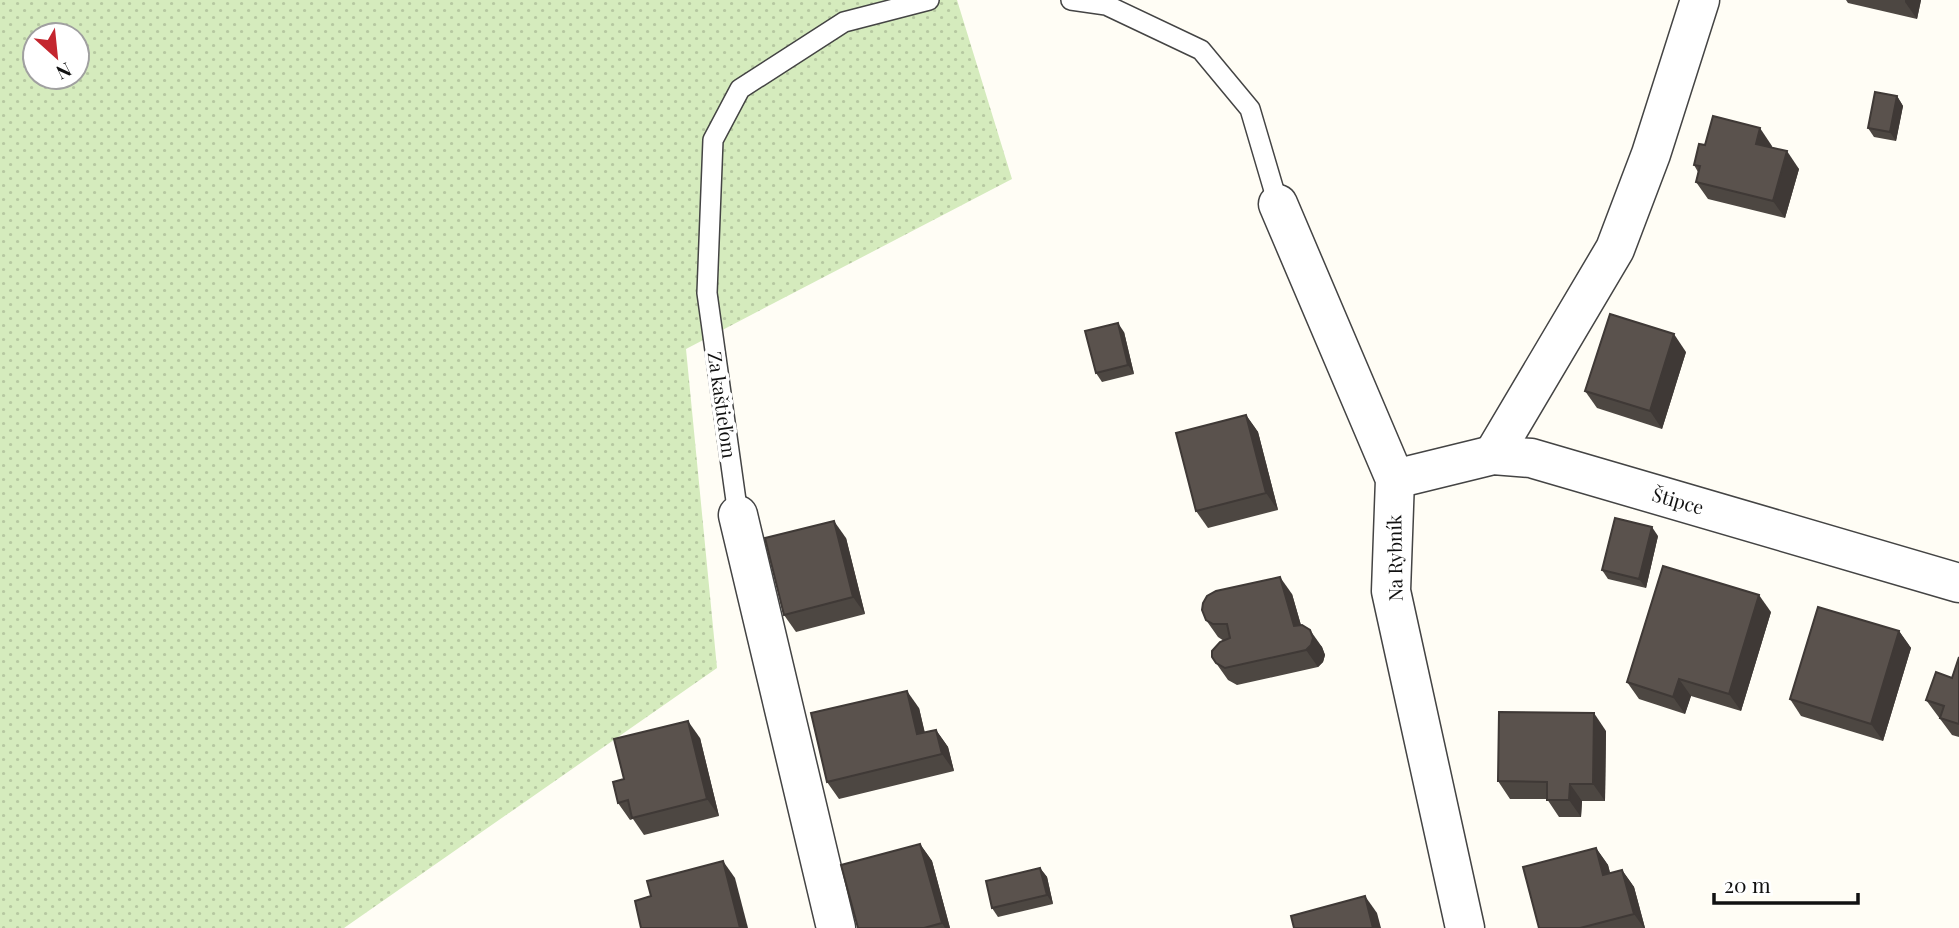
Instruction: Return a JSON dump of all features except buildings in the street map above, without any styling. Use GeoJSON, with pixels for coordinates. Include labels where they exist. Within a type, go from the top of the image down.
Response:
{"type":"FeatureCollection","features":[{"type":"Feature","properties":{"kind":"street"},"geometry":{"type":"LineString","coordinates":[[1493,454],[1615,249],[1651,154],[1700,0]]}},
{"type":"Feature","properties":{"kind":"street","name":"Na Rybník"},"geometry":{"type":"LineString","coordinates":[[1278,204],[1395,479],[1391,591],[1465,928]]}},
{"type":"Feature","properties":{"kind":"street","name":"Štipce"},"geometry":{"type":"LineString","coordinates":[[1395,479],[1493,454],[1531,458],[1959,583]]}},
{"type":"Feature","properties":{"kind":"street","name":"Za kaštieľom"},"geometry":{"type":"LineString","coordinates":[[738,515],[836,928]]}},
{"type":"Feature","properties":{"kind":"lane","name":"Za kaštieľom"},"geometry":{"type":"LineString","coordinates":[[738,515],[707,293],[713,140],[740,89],[844,22],[929,0]]}},
{"type":"Feature","properties":{"kind":"lane"},"geometry":{"type":"LineString","coordinates":[[1071,0],[1106,5],[1201,50],[1250,109],[1278,204]]}},
{"type":"Feature","properties":{"kind":"green space"},"geometry":{"type":"Polygon","coordinates":[[[0,0],[957,0],[1012,179],[686,349],[717,668],[344,928],[0,928],[0,0]]]}}]}
